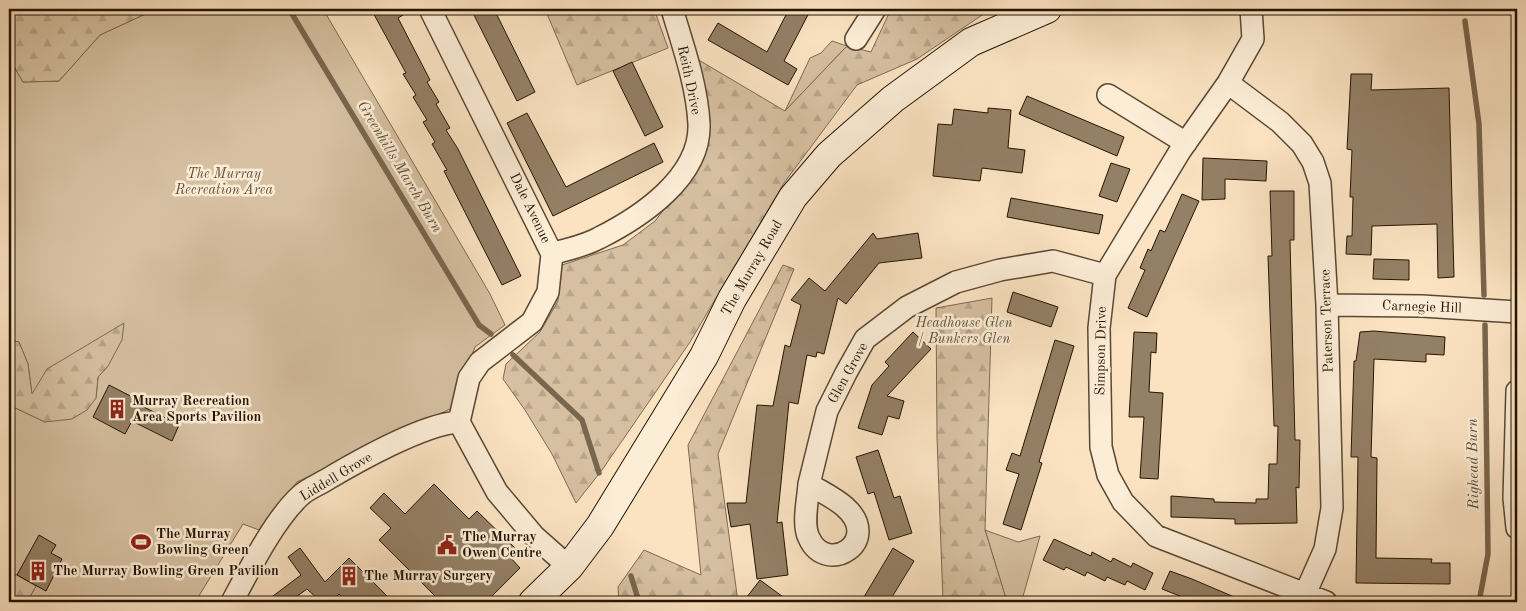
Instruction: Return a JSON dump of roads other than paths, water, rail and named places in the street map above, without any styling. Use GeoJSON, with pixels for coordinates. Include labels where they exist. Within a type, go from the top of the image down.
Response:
{"type":"FeatureCollection","features":[{"type":"Feature","properties":{"kind":"street","name":"Dale Avenue"},"geometry":{"type":"LineString","coordinates":[[430,9],[552,254],[548,292],[532,322],[480,362],[469,378],[459,422]]}},
{"type":"Feature","properties":{"kind":"street","name":"Reith Drive"},"geometry":{"type":"LineString","coordinates":[[552,254],[597,239],[638,216],[666,191],[684,171],[696,149],[699,124],[695,94],[672,9]]}},
{"type":"Feature","properties":{"kind":"street"},"geometry":{"type":"LineString","coordinates":[[856,39],[875,9]]}},
{"type":"Feature","properties":{"kind":"street","name":"The Murray Road"},"geometry":{"type":"LineString","coordinates":[[533,602],[569,567],[603,522],[704,356],[732,299],[793,197],[830,155],[893,99],[971,42],[1047,9]]}},
{"type":"Feature","properties":{"kind":"street","name":"Simpson Drive"},"geometry":{"type":"LineString","coordinates":[[1251,9],[1253,39],[1228,83],[1186,142],[1105,275],[1099,328],[1101,446],[1108,475],[1123,502],[1156,536],[1326,602]]}},
{"type":"Feature","properties":{"kind":"street","name":"Paterson Terrace"},"geometry":{"type":"LineString","coordinates":[[1228,83],[1286,128],[1302,144],[1313,162],[1320,183],[1327,305],[1332,508],[1325,549],[1305,594]]}},
{"type":"Feature","properties":{"kind":"street"},"geometry":{"type":"LineString","coordinates":[[1108,95],[1186,142]]}},
{"type":"Feature","properties":{"kind":"street","name":"Glen Grove"},"geometry":{"type":"LineString","coordinates":[[809,484],[827,411],[846,373],[866,339],[907,307],[956,282],[1000,270],[1053,261],[1105,275]]}},
{"type":"Feature","properties":{"kind":"street","name":"Carnegie Hill"},"geometry":{"type":"LineString","coordinates":[[1327,305],[1422,306],[1517,312]]}},
{"type":"Feature","properties":{"kind":"street"},"geometry":{"type":"LineString","coordinates":[[1517,391],[1517,528]]}},
{"type":"Feature","properties":{"kind":"street","name":"Liddell Grove"},"geometry":{"type":"LineString","coordinates":[[232,602],[267,541],[301,495],[353,464],[387,447],[448,422],[459,422]]}},
{"type":"Feature","properties":{"kind":"street"},"geometry":{"type":"LineString","coordinates":[[459,422],[497,492],[534,536],[569,567]]}},
{"type":"Feature","properties":{"kind":"waterway","name":"Greenhills March Burn"},"geometry":{"type":"LineString","coordinates":[[289,9],[479,325],[491,334]]}},
{"type":"Feature","properties":{"kind":"waterway","name":"Righead Burn"},"geometry":{"type":"LineString","coordinates":[[1465,21],[1479,124],[1484,295]]}},
{"type":"Feature","properties":{"kind":"waterway","name":"Righead Burn"},"geometry":{"type":"LineString","coordinates":[[1479,602],[1488,554],[1485,325]]}},
{"type":"Feature","properties":{"kind":"waterway","name":"Greenhills March Burn"},"geometry":{"type":"LineString","coordinates":[[513,355],[582,420],[599,473]]}},
{"type":"Feature","properties":{"kind":"waterway","name":"Greenhills March Burn"},"geometry":{"type":"LineString","coordinates":[[631,576],[639,602]]}},
{"type":"Feature","properties":{"kind":"place","name":"Murray Recreation Area Sports Pavilion"},"geometry":{"type":"Point","coordinates":[117,409]}},
{"type":"Feature","properties":{"kind":"place","name":"The Murray Bowling Green"},"geometry":{"type":"Point","coordinates":[141,542]}},
{"type":"Feature","properties":{"kind":"place","name":"The Murray Owen Centre"},"geometry":{"type":"Point","coordinates":[447,545]}},
{"type":"Feature","properties":{"kind":"place","name":"The Murray Bowling Green Pavilion"},"geometry":{"type":"Point","coordinates":[38,571]}},
{"type":"Feature","properties":{"kind":"place","name":"The Murray Surgery"},"geometry":{"type":"Point","coordinates":[349,576]}},
{"type":"Feature","properties":{"kind":"park label","name":"The Murray Recreation Area"},"geometry":{"type":"Point","coordinates":[224,182]}},
{"type":"Feature","properties":{"kind":"park label","name":"Headhouse Glen / Bunkers Glen"},"geometry":{"type":"Point","coordinates":[964,332]}}]}
